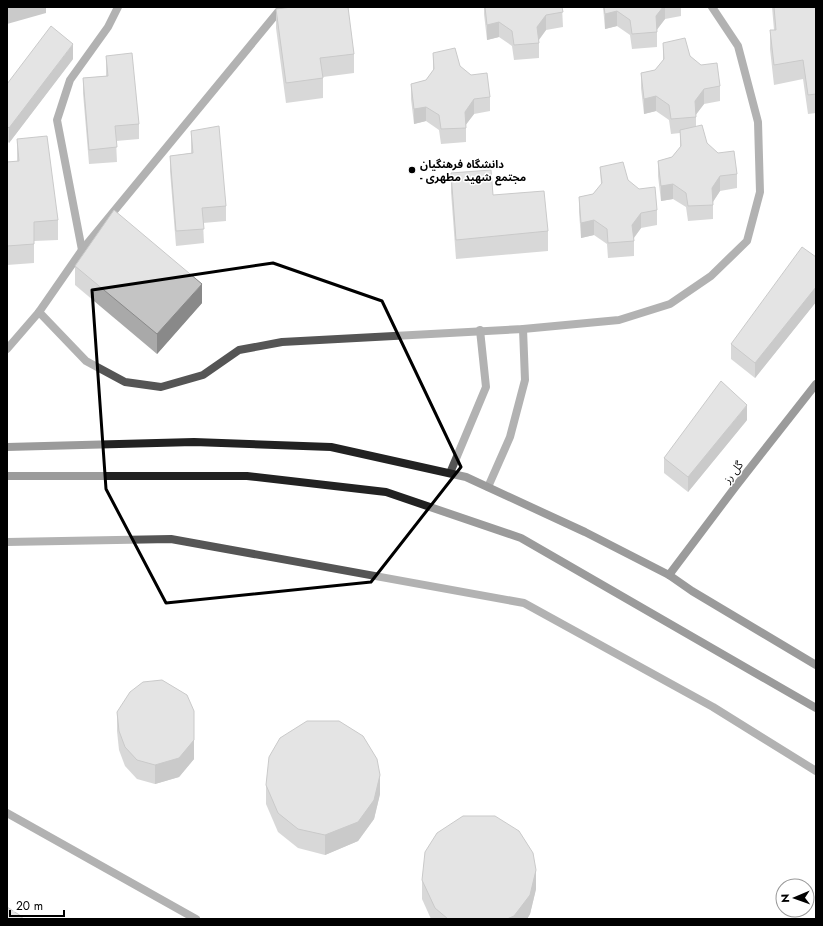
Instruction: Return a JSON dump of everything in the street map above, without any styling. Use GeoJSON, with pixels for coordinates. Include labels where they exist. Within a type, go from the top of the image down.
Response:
{"type":"FeatureCollection","features":[{"type":"Feature","properties":{"kind":"main road","name":"گل رز"},"geometry":{"type":"LineString","coordinates":[[669,575],[816,384]]}},
{"type":"Feature","properties":{"kind":"main road"},"geometry":{"type":"LineString","coordinates":[[7,447],[194,442],[331,447],[466,477],[585,532],[669,575],[692,592],[816,666]]}},
{"type":"Feature","properties":{"kind":"main road"},"geometry":{"type":"LineString","coordinates":[[7,476],[247,476],[386,492],[521,538],[816,708]]}},
{"type":"Feature","properties":{"kind":"lane"},"geometry":{"type":"LineString","coordinates":[[82,250],[57,120],[70,80],[108,27],[118,7]]}},
{"type":"Feature","properties":{"kind":"lane"},"geometry":{"type":"LineString","coordinates":[[7,349],[39,312],[82,250],[282,7]]}},
{"type":"Feature","properties":{"kind":"lane"},"geometry":{"type":"LineString","coordinates":[[39,312],[86,361],[125,382],[161,387],[203,375],[239,350],[282,342],[480,330],[523,329],[619,320],[670,304],[711,276],[747,240],[760,192],[758,122],[738,46],[712,7]]}},
{"type":"Feature","properties":{"kind":"lane"},"geometry":{"type":"LineString","coordinates":[[488,487],[510,437],[525,380],[523,329]]}},
{"type":"Feature","properties":{"kind":"lane"},"geometry":{"type":"LineString","coordinates":[[450,473],[486,387],[480,330]]}},
{"type":"Feature","properties":{"kind":"lane"},"geometry":{"type":"LineString","coordinates":[[7,542],[171,539],[524,603],[713,707],[816,771]]}},
{"type":"Feature","properties":{"kind":"lane"},"geometry":{"type":"LineString","coordinates":[[7,813],[196,919]]}},
{"type":"Feature","properties":{"kind":"highlighted area"},"geometry":{"type":"Polygon","coordinates":[[[273,263],[382,301],[461,467],[371,582],[166,603],[106,489],[92,290],[273,263]]]}},
{"type":"Feature","properties":{"kind":"building"},"geometry":{"type":"Polygon","coordinates":[[[292,7],[348,7],[354,54],[320,58],[323,78],[286,83],[276,9],[292,7]]]}},
{"type":"Feature","properties":{"kind":"building"},"geometry":{"type":"Polygon","coordinates":[[[485,7],[562,7],[563,12],[546,15],[537,27],[539,43],[514,45],[512,31],[499,22],[487,25],[485,7]]]}},
{"type":"Feature","properties":{"kind":"building"},"geometry":{"type":"Polygon","coordinates":[[[604,7],[663,7],[656,16],[657,32],[632,34],[630,20],[617,11],[605,14],[604,7]]]}},
{"type":"Feature","properties":{"kind":"building"},"geometry":{"type":"Polygon","coordinates":[[[774,7],[816,7],[816,94],[808,95],[803,60],[774,65],[770,30],[776,30],[774,7]]]}},
{"type":"Feature","properties":{"kind":"building"},"geometry":{"type":"Polygon","coordinates":[[[51,26],[73,44],[9,128],[7,126],[7,84],[51,26]]]}},
{"type":"Feature","properties":{"kind":"building"},"geometry":{"type":"Polygon","coordinates":[[[685,38],[690,56],[701,65],[717,63],[720,86],[704,89],[695,101],[696,117],[671,119],[669,105],[656,96],[644,99],[641,73],[655,70],[664,59],[663,43],[685,38]]]}},
{"type":"Feature","properties":{"kind":"building"},"geometry":{"type":"Polygon","coordinates":[[[455,48],[460,66],[471,75],[487,73],[490,97],[474,99],[465,112],[466,128],[441,129],[439,115],[426,107],[414,109],[411,84],[426,80],[434,69],[433,53],[455,48]]]}},
{"type":"Feature","properties":{"kind":"building"},"geometry":{"type":"Polygon","coordinates":[[[132,53],[139,124],[115,126],[117,147],[89,150],[83,78],[108,76],[106,56],[132,53]]]}},
{"type":"Feature","properties":{"kind":"building"},"geometry":{"type":"Polygon","coordinates":[[[702,125],[707,143],[718,153],[734,151],[737,174],[720,176],[712,188],[713,205],[688,206],[686,193],[673,184],[661,186],[658,161],[672,157],[681,146],[680,130],[702,125]]]}},
{"type":"Feature","properties":{"kind":"building"},"geometry":{"type":"Polygon","coordinates":[[[219,126],[226,206],[202,208],[204,229],[176,231],[170,156],[193,153],[191,131],[219,126]]]}},
{"type":"Feature","properties":{"kind":"building"},"geometry":{"type":"Polygon","coordinates":[[[47,136],[58,220],[34,222],[34,244],[7,246],[7,162],[19,161],[17,139],[47,136]]]}},
{"type":"Feature","properties":{"kind":"building"},"geometry":{"type":"Polygon","coordinates":[[[623,162],[628,180],[639,189],[655,187],[657,210],[641,213],[632,225],[634,241],[608,243],[607,229],[594,220],[581,223],[579,197],[593,194],[602,183],[600,167],[623,162]]]}},
{"type":"Feature","properties":{"kind":"building"},"geometry":{"type":"Polygon","coordinates":[[[491,170],[493,195],[544,191],[548,231],[456,240],[451,173],[491,170]]]}},
{"type":"Feature","properties":{"kind":"building"},"geometry":{"type":"Polygon","coordinates":[[[114,210],[202,284],[157,334],[75,266],[114,210]]]}},
{"type":"Feature","properties":{"kind":"building"},"geometry":{"type":"Polygon","coordinates":[[[802,247],[816,257],[816,287],[755,363],[731,344],[802,247]]]}},
{"type":"Feature","properties":{"kind":"building"},"geometry":{"type":"Polygon","coordinates":[[[721,381],[747,405],[688,477],[664,458],[721,381]]]}},
{"type":"Feature","properties":{"kind":"building"},"geometry":{"type":"Polygon","coordinates":[[[162,680],[187,695],[194,711],[194,740],[179,758],[155,765],[137,760],[125,747],[119,731],[117,712],[130,692],[143,682],[162,680]]]}},
{"type":"Feature","properties":{"kind":"building"},"geometry":{"type":"Polygon","coordinates":[[[307,721],[339,721],[363,736],[377,759],[380,775],[374,800],[358,822],[325,835],[298,829],[278,813],[266,785],[269,757],[280,738],[307,721]]]}},
{"type":"Feature","properties":{"kind":"building"},"geometry":{"type":"Polygon","coordinates":[[[463,816],[495,816],[519,831],[533,853],[536,870],[530,895],[514,916],[507,919],[448,919],[435,908],[422,880],[425,852],[437,833],[463,816]]]}},
{"type":"Feature","properties":{"kind":"building"},"geometry":{"type":"Polygon","coordinates":[[[7,907],[21,916],[23,919],[7,919],[7,907]]]}},
{"type":"Feature","properties":{"kind":"place","name":"دانشگاه فرهنگیان - مجتمع شهید مطهری"},"geometry":{"type":"Point","coordinates":[412,170]}}]}
